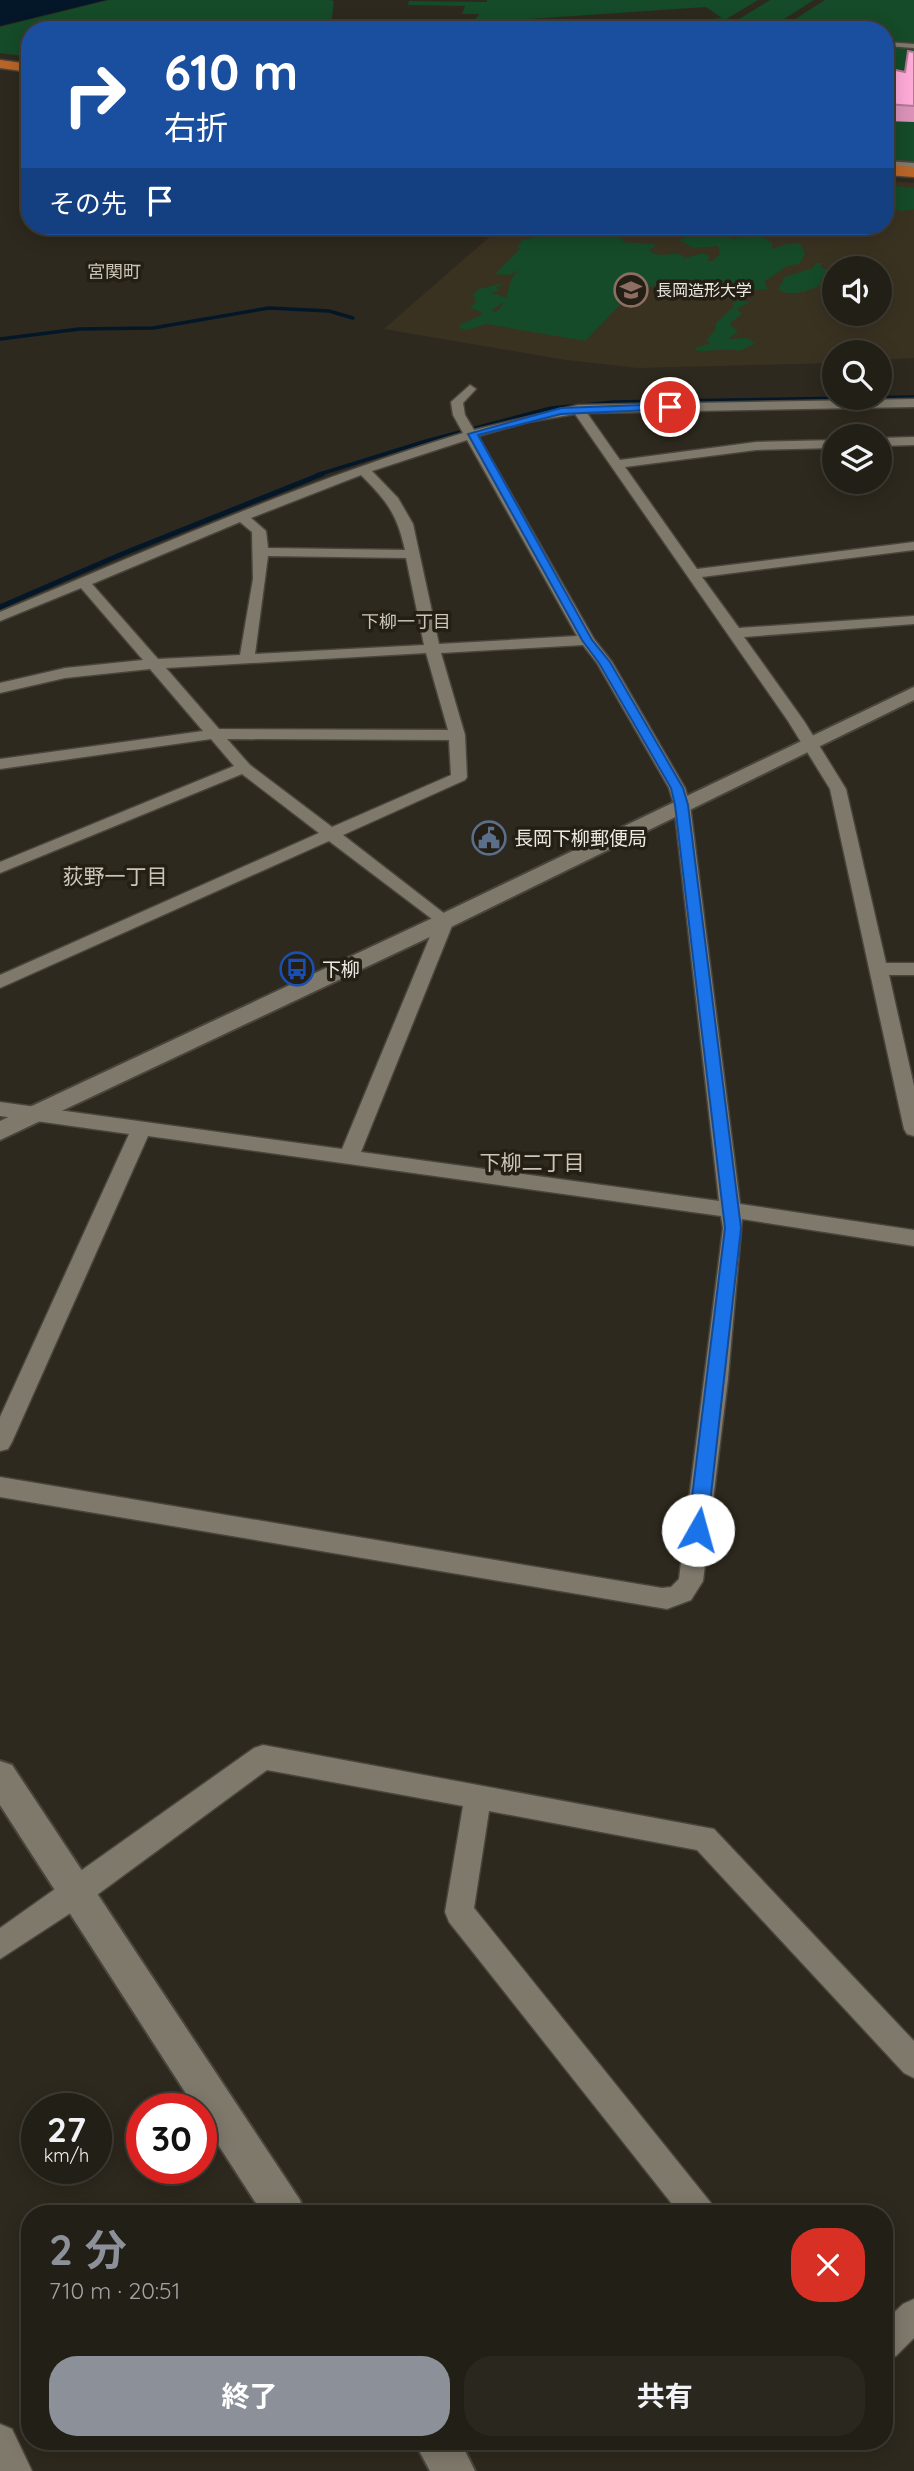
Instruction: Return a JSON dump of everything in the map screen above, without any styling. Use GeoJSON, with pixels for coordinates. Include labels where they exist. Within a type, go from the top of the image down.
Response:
{"type":"FeatureCollection","features":[{"type":"Feature","properties":{"kind":"highway"},"geometry":{"type":"LineString","coordinates":[[0,62],[21,65]]}},
{"type":"Feature","properties":{"kind":"highway"},"geometry":{"type":"LineString","coordinates":[[894,168],[914,172]]}},
{"type":"Feature","properties":{"kind":"highway"},"geometry":{"type":"LineString","coordinates":[[894,177],[914,178]]}},
{"type":"Feature","properties":{"kind":"street"},"geometry":{"type":"LineString","coordinates":[[894,45],[914,46]]}},
{"type":"Feature","properties":{"kind":"street"},"geometry":{"type":"LineString","coordinates":[[894,167],[914,167]]}},
{"type":"Feature","properties":{"kind":"street"},"geometry":{"type":"LineString","coordinates":[[0,1487],[634,1594],[675,1598],[685,1592],[691,1581],[733,1228],[682,805],[677,788],[604,662],[587,640],[465,425],[456,407],[470,389]]}},
{"type":"Feature","properties":{"kind":"street"},"geometry":{"type":"LineString","coordinates":[[0,617],[241,516],[363,470],[472,434],[561,411],[914,403]]}},
{"type":"Feature","properties":{"kind":"street"},"geometry":{"type":"LineString","coordinates":[[578,409],[810,743],[838,789],[914,1129]]}},
{"type":"Feature","properties":{"kind":"street"},"geometry":{"type":"LineString","coordinates":[[907,441],[914,456]]}},
{"type":"Feature","properties":{"kind":"street"},"geometry":{"type":"LineString","coordinates":[[618,464],[756,446],[822,444]]}},
{"type":"Feature","properties":{"kind":"street"},"geometry":{"type":"LineString","coordinates":[[0,982],[459,777],[457,735],[433,649],[401,512],[384,488],[363,470]]}},
{"type":"Feature","properties":{"kind":"street"},"geometry":{"type":"LineString","coordinates":[[241,516],[259,531],[261,552],[260,576],[247,659]]}},
{"type":"Feature","properties":{"kind":"street"},"geometry":{"type":"LineString","coordinates":[[692,574],[914,546]]}},
{"type":"Feature","properties":{"kind":"street"},"geometry":{"type":"LineString","coordinates":[[261,552],[411,554]]}},
{"type":"Feature","properties":{"kind":"street"},"geometry":{"type":"LineString","coordinates":[[84,583],[244,768],[444,921]]}},
{"type":"Feature","properties":{"kind":"street"},"geometry":{"type":"LineString","coordinates":[[734,633],[914,620]]}},
{"type":"Feature","properties":{"kind":"street"},"geometry":{"type":"LineString","coordinates":[[0,688],[65,673],[154,664],[587,640]]}},
{"type":"Feature","properties":{"kind":"street"},"geometry":{"type":"LineString","coordinates":[[0,1131],[444,921],[914,693]]}},
{"type":"Feature","properties":{"kind":"street"},"geometry":{"type":"LineString","coordinates":[[0,764],[215,734],[457,735]]}},
{"type":"Feature","properties":{"kind":"street"},"geometry":{"type":"LineString","coordinates":[[0,868],[244,768]]}},
{"type":"Feature","properties":{"kind":"street"},"geometry":{"type":"LineString","coordinates":[[349,1157],[444,921]]}},
{"type":"Feature","properties":{"kind":"street"},"geometry":{"type":"LineString","coordinates":[[879,969],[914,969]]}},
{"type":"Feature","properties":{"kind":"street"},"geometry":{"type":"LineString","coordinates":[[0,1110],[914,1238]]}},
{"type":"Feature","properties":{"kind":"street"},"geometry":{"type":"LineString","coordinates":[[0,1442],[141,1129]]}},
{"type":"Feature","properties":{"kind":"street"},"geometry":{"type":"LineString","coordinates":[[0,1945],[263,1757],[704,1839],[914,2063]]}},
{"type":"Feature","properties":{"kind":"street"},"geometry":{"type":"LineString","coordinates":[[0,1776],[280,2205]]}},
{"type":"Feature","properties":{"kind":"street"},"geometry":{"type":"LineString","coordinates":[[478,1796],[459,1912],[693,2205]]}},
{"type":"Feature","properties":{"kind":"street"},"geometry":{"type":"LineString","coordinates":[[893,2335],[914,2315]]}},
{"type":"Feature","properties":{"kind":"street"},"geometry":{"type":"LineString","coordinates":[[0,2441],[15,2471]]}},
{"type":"Feature","properties":{"kind":"shaded area","name":"長岡造形大学"},"geometry":{"type":"Polygon","coordinates":[[[894,182],[914,183],[914,358],[892,359],[892,340],[822,340],[822,363],[638,368],[566,360],[384,329],[492,235],[894,235],[894,182]]]}},
{"type":"Feature","properties":{"kind":"green space"},"geometry":{"type":"Polygon","coordinates":[[[109,0],[334,1],[332,21],[24,21],[109,0]]]}},
{"type":"Feature","properties":{"kind":"green space"},"geometry":{"type":"Polygon","coordinates":[[[758,0],[723,21],[695,21],[722,18],[706,7],[529,21],[460,21],[475,20],[479,14],[462,14],[465,6],[408,5],[409,1],[758,0]]]}},
{"type":"Feature","properties":{"kind":"green space"},"geometry":{"type":"Polygon","coordinates":[[[770,0],[814,0],[781,21],[736,21],[770,0]]]}},
{"type":"Feature","properties":{"kind":"green space"},"geometry":{"type":"Polygon","coordinates":[[[825,0],[914,0],[914,161],[894,160],[894,21],[792,21],[825,0]]]}},
{"type":"Feature","properties":{"kind":"green space"},"geometry":{"type":"Polygon","coordinates":[[[21,22],[21,56],[0,53],[0,27],[21,22]]]}},
{"type":"Feature","properties":{"kind":"green space"},"geometry":{"type":"Polygon","coordinates":[[[894,186],[914,188],[914,209],[894,209],[894,186]]]}},
{"type":"Feature","properties":{"kind":"green space"},"geometry":{"type":"Polygon","coordinates":[[[532,235],[618,235],[623,240],[621,242],[653,244],[656,246],[649,250],[653,253],[679,254],[684,256],[683,259],[702,253],[710,256],[707,261],[713,261],[720,254],[718,246],[694,248],[679,240],[693,235],[727,235],[732,239],[759,235],[772,243],[772,249],[800,243],[805,254],[799,264],[787,266],[764,282],[768,289],[756,290],[737,300],[693,295],[688,287],[666,283],[649,287],[639,285],[585,341],[486,324],[467,330],[459,328],[481,315],[481,312],[470,308],[476,302],[473,294],[479,289],[504,283],[496,288],[501,290],[490,293],[506,299],[511,280],[519,270],[509,275],[495,274],[520,249],[517,246],[532,235]],[[504,302],[491,310],[496,312],[504,302]]]}},
{"type":"Feature","properties":{"kind":"green space"},"geometry":{"type":"Polygon","coordinates":[[[816,263],[822,263],[822,284],[796,293],[778,290],[785,277],[813,268],[816,263]]]}},
{"type":"Feature","properties":{"kind":"green space"},"geometry":{"type":"Polygon","coordinates":[[[739,300],[750,302],[737,309],[742,314],[729,324],[738,331],[729,339],[747,338],[755,344],[739,351],[695,350],[709,344],[706,340],[716,329],[716,323],[733,307],[733,303],[739,300]]]}},
{"type":"Feature","properties":{"kind":"water"},"geometry":{"type":"Polygon","coordinates":[[[0,0],[106,0],[0,26],[0,0]]]}},
{"type":"Feature","properties":{"kind":"building"},"geometry":{"type":"Polygon","coordinates":[[[908,51],[914,52],[914,106],[894,105],[894,70],[905,72],[908,51]]]}},
{"type":"Feature","properties":{"kind":"waterway"},"geometry":{"type":"LineString","coordinates":[[0,339],[79,329],[153,328],[269,308],[329,311],[353,318]]}},
{"type":"Feature","properties":{"kind":"waterway"},"geometry":{"type":"LineString","coordinates":[[317,475],[426,441],[551,408],[614,402],[914,397]]}},
{"type":"Feature","properties":{"kind":"waterway"},"geometry":{"type":"LineString","coordinates":[[0,607],[122,554],[322,474]]}},
{"type":"Feature","properties":{"kind":"place","name":"長岡造形大学"},"geometry":{"type":"Point","coordinates":[631,290]}},
{"type":"Feature","properties":{"kind":"place","name":"長岡下柳郵便局"},"geometry":{"type":"Point","coordinates":[489,838]}},
{"type":"Feature","properties":{"kind":"place","name":"下柳"},"geometry":{"type":"Point","coordinates":[297,969]}},
{"type":"Feature","properties":{"kind":"district","name":"宮関町"},"geometry":{"type":"Point","coordinates":[114,271]}},
{"type":"Feature","properties":{"kind":"district","name":"下柳一丁目"},"geometry":{"type":"Point","coordinates":[406,621]}},
{"type":"Feature","properties":{"kind":"district","name":"荻野一丁目"},"geometry":{"type":"Point","coordinates":[115,876]}},
{"type":"Feature","properties":{"kind":"district","name":"下柳二丁目"},"geometry":{"type":"Point","coordinates":[532,1162]}},
{"type":"Feature","properties":{"kind":"route"},"geometry":{"type":"LineString","coordinates":[[670,407],[561,411],[472,434],[587,640],[604,662],[677,788],[682,805],[733,1228],[698,1530]]}}]}
